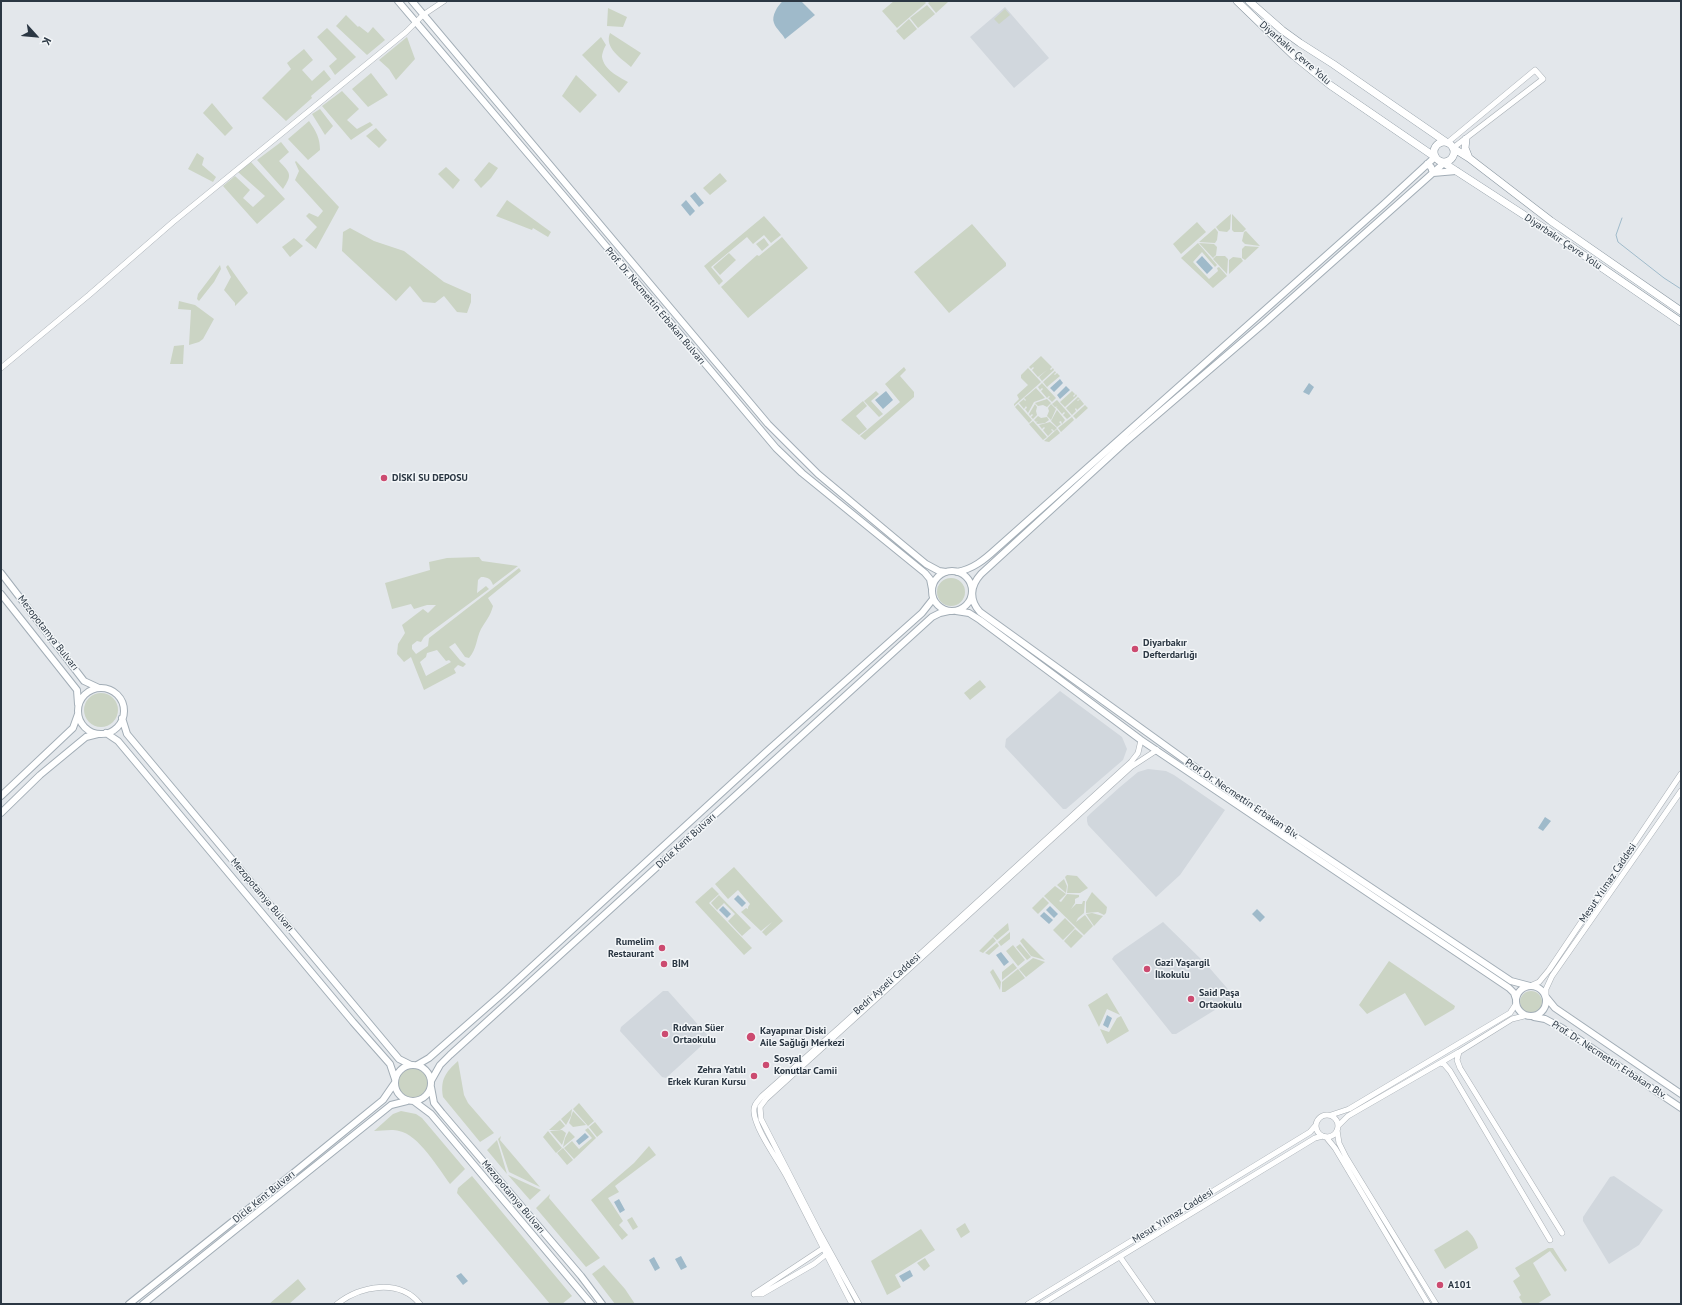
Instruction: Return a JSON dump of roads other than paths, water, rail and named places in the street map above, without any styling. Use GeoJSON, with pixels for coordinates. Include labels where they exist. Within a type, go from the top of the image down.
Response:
{"type":"FeatureCollection","features":[{"type":"Feature","properties":{"kind":"highway","name":"Diyarbakır Çevre Yolu"},"geometry":{"type":"LineString","coordinates":[[1236,1],[1294,56],[1330,85],[1435,157]]}},
{"type":"Feature","properties":{"kind":"highway","name":"Diyarbakır Çevre Yolu"},"geometry":{"type":"LineString","coordinates":[[1249,1],[1282,30],[1300,43],[1333,64],[1446,143]]}},
{"type":"Feature","properties":{"kind":"highway"},"geometry":{"type":"LineString","coordinates":[[1466,139],[1465,148],[1469,158]]}},
{"type":"Feature","properties":{"kind":"highway"},"geometry":{"type":"LineString","coordinates":[[1440,143],[1446,143],[1453,148],[1453,157],[1444,163],[1438,161],[1435,157],[1434,151],[1436,146],[1440,143]]}},
{"type":"Feature","properties":{"kind":"highway","name":"Diyarbakır Çevre Yolu"},"geometry":{"type":"LineString","coordinates":[[1453,148],[1469,158],[1551,221],[1681,311]]}},
{"type":"Feature","properties":{"kind":"highway","name":"Diyarbakır Çevre Yolu"},"geometry":{"type":"LineString","coordinates":[[1444,163],[1544,228],[1681,322]]}},
{"type":"Feature","properties":{"kind":"main road","name":"Prof. Dr. Necmettin Erbakan Bulvarı"},"geometry":{"type":"LineString","coordinates":[[398,1],[776,448],[802,473],[925,574],[930,579],[932,589]]}},
{"type":"Feature","properties":{"kind":"main road","name":"Prof. Dr. Necmettin Erbakan Bulvarı"},"geometry":{"type":"LineString","coordinates":[[412,1],[768,424],[818,474],[897,540],[926,564],[946,572]]}},
{"type":"Feature","properties":{"kind":"main road"},"geometry":{"type":"LineString","coordinates":[[1,368],[89,295],[173,222],[406,32],[423,15],[444,1]]}},
{"type":"Feature","properties":{"kind":"main road"},"geometry":{"type":"LineString","coordinates":[[1446,143],[1535,70],[1543,79],[1453,148]]}},
{"type":"Feature","properties":{"kind":"main road"},"geometry":{"type":"LineString","coordinates":[[1435,157],[996,549],[974,567],[957,572],[946,572],[936,578],[932,589],[933,599],[940,607],[953,611],[967,604],[976,580],[981,574],[1123,444],[1263,324],[1444,163]]}},
{"type":"Feature","properties":{"kind":"main road"},"geometry":{"type":"LineString","coordinates":[[1427,164],[1433,173]]}},
{"type":"Feature","properties":{"kind":"main road"},"geometry":{"type":"LineString","coordinates":[[1433,173],[1456,172]]}},
{"type":"Feature","properties":{"kind":"main road"},"geometry":{"type":"LineString","coordinates":[[957,572],[968,579],[972,591]]}},
{"type":"Feature","properties":{"kind":"main road","name":"Mezopotamya Bulvarı"},"geometry":{"type":"LineString","coordinates":[[1,573],[84,681],[99,688]]}},
{"type":"Feature","properties":{"kind":"main road","name":"Prof. Dr. Necmettin Erbakan Blv."},"geometry":{"type":"LineString","coordinates":[[972,591],[973,601],[980,612],[1242,801],[1512,981],[1530,986]]}},
{"type":"Feature","properties":{"kind":"main road","name":"Mezopotamya Bulvarı"},"geometry":{"type":"LineString","coordinates":[[1,594],[77,690],[78,707]]}},
{"type":"Feature","properties":{"kind":"main road","name":"Dicle Kent Bulvarı"},"geometry":{"type":"LineString","coordinates":[[414,1065],[429,1058],[502,994],[765,753],[922,613],[933,599]]}},
{"type":"Feature","properties":{"kind":"main road","name":"Prof. Dr. Necmettin Erbakan Blv."},"geometry":{"type":"LineString","coordinates":[[953,611],[969,613],[1002,635],[1141,740],[1509,988],[1514,993],[1516,1002]]}},
{"type":"Feature","properties":{"kind":"main road","name":"Dicle Kent Bulvarı"},"geometry":{"type":"LineString","coordinates":[[431,1084],[440,1065],[450,1054],[716,814],[888,656],[932,617],[940,613],[953,611]]}},
{"type":"Feature","properties":{"kind":"main road"},"geometry":{"type":"LineString","coordinates":[[1,813],[40,775],[86,737],[106,733],[113,730],[118,725],[124,711],[119,697],[113,692],[99,688],[85,694],[78,707],[78,714],[80,722],[85,728],[91,732],[99,734]]}},
{"type":"Feature","properties":{"kind":"main road"},"geometry":{"type":"LineString","coordinates":[[1,796],[72,729],[78,714]]}},
{"type":"Feature","properties":{"kind":"main road","name":"Mezopotamya Bulvarı"},"geometry":{"type":"LineString","coordinates":[[122,718],[127,734],[399,1059],[414,1065]]}},
{"type":"Feature","properties":{"kind":"main road","name":"Mezopotamya Bulvarı"},"geometry":{"type":"LineString","coordinates":[[106,733],[118,741],[353,1022],[390,1064],[394,1082]]}},
{"type":"Feature","properties":{"kind":"main road","name":"Bedri Ayseli Caddesi"},"geometry":{"type":"LineString","coordinates":[[859,1304],[827,1250],[756,1120],[754,1110],[755,1105],[762,1096],[1131,762],[1138,753],[1141,740]]}},
{"type":"Feature","properties":{"kind":"main road","name":"Bedri Ayseli Caddesi"},"geometry":{"type":"LineString","coordinates":[[852,1304],[827,1250],[761,1119],[760,1107],[763,1102],[1132,767],[1157,750]]}},
{"type":"Feature","properties":{"kind":"main road","name":"Mesut Yılmaz Caddesi"},"geometry":{"type":"LineString","coordinates":[[1530,986],[1539,982],[1549,970],[1681,774]]}},
{"type":"Feature","properties":{"kind":"main road","name":"Mesut Yılmaz Caddesi"},"geometry":{"type":"LineString","coordinates":[[1546,997],[1546,989],[1552,976],[1681,791]]}},
{"type":"Feature","properties":{"kind":"main road"},"geometry":{"type":"LineString","coordinates":[[1324,1136],[1333,1135],[1348,1116],[1459,1052],[1512,1019],[1524,1016],[1534,1017],[1539,1015],[1545,1007],[1546,997],[1540,989],[1530,986],[1520,990],[1510,1013],[1349,1109],[1331,1115],[1321,1116],[1316,1125],[1318,1132],[1336,1148],[1428,1304]]}},
{"type":"Feature","properties":{"kind":"main road","name":"Prof. Dr. Necmettin Erbakan Blv."},"geometry":{"type":"LineString","coordinates":[[1546,997],[1555,1008],[1681,1094]]}},
{"type":"Feature","properties":{"kind":"main road"},"geometry":{"type":"LineString","coordinates":[[1516,1002],[1520,1013],[1524,1016]]}},
{"type":"Feature","properties":{"kind":"main road","name":"Prof. Dr. Necmettin Erbakan Blv."},"geometry":{"type":"LineString","coordinates":[[1534,1017],[1545,1019],[1562,1028],[1681,1108]]}},
{"type":"Feature","properties":{"kind":"main road"},"geometry":{"type":"LineString","coordinates":[[1459,1052],[1457,1060],[1460,1068],[1562,1233]]}},
{"type":"Feature","properties":{"kind":"main road"},"geometry":{"type":"LineString","coordinates":[[1440,1063],[1446,1065],[1450,1071],[1550,1240]]}},
{"type":"Feature","properties":{"kind":"main road"},"geometry":{"type":"LineString","coordinates":[[414,1065],[426,1071],[431,1084],[425,1097],[416,1102],[407,1101],[398,1094],[394,1082],[400,1070],[414,1065]]}},
{"type":"Feature","properties":{"kind":"main road","name":"Dicle Kent Bulvarı"},"geometry":{"type":"LineString","coordinates":[[129,1304],[383,1100],[394,1082]]}},
{"type":"Feature","properties":{"kind":"main road","name":"Mezopotamya Bulvarı"},"geometry":{"type":"LineString","coordinates":[[431,1084],[434,1103],[581,1276],[602,1304]]}},
{"type":"Feature","properties":{"kind":"main road","name":"Dicle Kent Bulvarı"},"geometry":{"type":"LineString","coordinates":[[143,1304],[390,1105],[407,1101]]}},
{"type":"Feature","properties":{"kind":"main road","name":"Mezopotamya Bulvarı"},"geometry":{"type":"LineString","coordinates":[[416,1102],[431,1114],[591,1304]]}},
{"type":"Feature","properties":{"kind":"main road"},"geometry":{"type":"LineString","coordinates":[[1331,1115],[1336,1120],[1339,1143],[1346,1157],[1436,1304]]}},
{"type":"Feature","properties":{"kind":"main road","name":"Mesut Yılmaz Caddesi"},"geometry":{"type":"LineString","coordinates":[[1028,1304],[1310,1132],[1316,1125]]}},
{"type":"Feature","properties":{"kind":"main road","name":"Mesut Yılmaz Caddesi"},"geometry":{"type":"LineString","coordinates":[[1042,1304],[1315,1138],[1324,1136]]}},
{"type":"Feature","properties":{"kind":"main road"},"geometry":{"type":"LineString","coordinates":[[827,1250],[814,1264],[762,1294],[754,1294],[827,1250]]}},
{"type":"Feature","properties":{"kind":"main road"},"geometry":{"type":"LineString","coordinates":[[1120,1257],[1153,1304]]}},
{"type":"Feature","properties":{"kind":"main road"},"geometry":{"type":"LineString","coordinates":[[337,1304],[348,1295],[367,1288],[383,1288],[409,1292],[420,1304]]}},
{"type":"Feature","properties":{"kind":"water"},"geometry":{"type":"Polygon","coordinates":[[[783,1],[802,2],[815,15],[785,39],[776,27],[773,20],[779,5],[783,1]]]}},
{"type":"Feature","properties":{"kind":"water"},"geometry":{"type":"Polygon","coordinates":[[[695,192],[704,203],[699,207],[690,196],[695,192]]]}},
{"type":"Feature","properties":{"kind":"water"},"geometry":{"type":"Polygon","coordinates":[[[686,200],[695,211],[690,216],[681,205],[686,200]]]}},
{"type":"Feature","properties":{"kind":"water"},"geometry":{"type":"Polygon","coordinates":[[[1202,256],[1213,268],[1207,274],[1196,262],[1202,256]]]}},
{"type":"Feature","properties":{"kind":"water"},"geometry":{"type":"Polygon","coordinates":[[[1060,379],[1063,383],[1054,392],[1050,388],[1060,379]]]}},
{"type":"Feature","properties":{"kind":"water"},"geometry":{"type":"Polygon","coordinates":[[[1309,383],[1314,387],[1309,395],[1303,392],[1309,383]]]}},
{"type":"Feature","properties":{"kind":"water"},"geometry":{"type":"Polygon","coordinates":[[[1066,386],[1070,390],[1060,399],[1057,395],[1066,386]]]}},
{"type":"Feature","properties":{"kind":"water"},"geometry":{"type":"Polygon","coordinates":[[[886,391],[893,400],[883,409],[875,400],[886,391]]]}},
{"type":"Feature","properties":{"kind":"water"},"geometry":{"type":"Polygon","coordinates":[[[1545,817],[1551,821],[1543,831],[1538,828],[1545,817]]]}},
{"type":"Feature","properties":{"kind":"water"},"geometry":{"type":"Polygon","coordinates":[[[738,895],[746,903],[742,907],[734,899],[738,895]]]}},
{"type":"Feature","properties":{"kind":"water"},"geometry":{"type":"Polygon","coordinates":[[[723,906],[731,914],[727,918],[719,910],[723,906]]]}},
{"type":"Feature","properties":{"kind":"water"},"geometry":{"type":"Polygon","coordinates":[[[1050,906],[1058,914],[1054,918],[1046,910],[1050,906]]]}},
{"type":"Feature","properties":{"kind":"water"},"geometry":{"type":"Polygon","coordinates":[[[1257,909],[1265,917],[1260,922],[1252,914],[1257,909]]]}},
{"type":"Feature","properties":{"kind":"water"},"geometry":{"type":"Polygon","coordinates":[[[1044,912],[1053,920],[1049,924],[1040,916],[1044,912]]]}},
{"type":"Feature","properties":{"kind":"water"},"geometry":{"type":"Polygon","coordinates":[[[1001,952],[1009,962],[1004,966],[996,955],[1001,952]]]}},
{"type":"Feature","properties":{"kind":"water"},"geometry":{"type":"Polygon","coordinates":[[[1107,1015],[1112,1018],[1108,1028],[1103,1025],[1107,1015]]]}},
{"type":"Feature","properties":{"kind":"water"},"geometry":{"type":"Polygon","coordinates":[[[585,1133],[589,1137],[579,1145],[576,1141],[585,1133]]]}},
{"type":"Feature","properties":{"kind":"water"},"geometry":{"type":"Polygon","coordinates":[[[619,1199],[625,1210],[620,1213],[614,1202],[619,1199]]]}},
{"type":"Feature","properties":{"kind":"water"},"geometry":{"type":"Polygon","coordinates":[[[681,1256],[687,1267],[681,1270],[675,1259],[681,1256]]]}},
{"type":"Feature","properties":{"kind":"water"},"geometry":{"type":"Polygon","coordinates":[[[654,1257],[660,1268],[655,1271],[649,1260],[654,1257]]]}},
{"type":"Feature","properties":{"kind":"water"},"geometry":{"type":"Polygon","coordinates":[[[910,1270],[913,1276],[903,1282],[899,1276],[910,1270]]]}},
{"type":"Feature","properties":{"kind":"water"},"geometry":{"type":"Polygon","coordinates":[[[461,1273],[468,1281],[463,1285],[456,1276],[461,1273]]]}},
{"type":"Feature","properties":{"kind":"waterway"},"geometry":{"type":"LineString","coordinates":[[1622,218],[1616,235],[1618,242],[1664,278],[1681,289]]}},
{"type":"Feature","properties":{"kind":"place","name":"DİSKİ SU DEPOSU"},"geometry":{"type":"Point","coordinates":[384,478]}},
{"type":"Feature","properties":{"kind":"place","name":"Diyarbakır Defterdarlığı"},"geometry":{"type":"Point","coordinates":[1135,649]}},
{"type":"Feature","properties":{"kind":"place","name":"Rumelim Restaurant"},"geometry":{"type":"Point","coordinates":[662,948]}},
{"type":"Feature","properties":{"kind":"place","name":"BİM"},"geometry":{"type":"Point","coordinates":[664,964]}},
{"type":"Feature","properties":{"kind":"place","name":"Gazi Yaşargil İlkokulu"},"geometry":{"type":"Point","coordinates":[1147,969]}},
{"type":"Feature","properties":{"kind":"place","name":"Said Paşa Ortaokulu"},"geometry":{"type":"Point","coordinates":[1191,999]}},
{"type":"Feature","properties":{"kind":"place","name":"Rıdvan Süer Ortaokulu"},"geometry":{"type":"Point","coordinates":[665,1034]}},
{"type":"Feature","properties":{"kind":"place","name":"Kayapınar Diski Aile Sağlığı Merkezi"},"geometry":{"type":"Point","coordinates":[751,1037]}},
{"type":"Feature","properties":{"kind":"place","name":"Sosyal Konutlar Camii"},"geometry":{"type":"Point","coordinates":[766,1065]}},
{"type":"Feature","properties":{"kind":"place","name":"Zehra Yatılı Erkek Kuran Kursu"},"geometry":{"type":"Point","coordinates":[754,1076]}},
{"type":"Feature","properties":{"kind":"place","name":"A101"},"geometry":{"type":"Point","coordinates":[1440,1285]}}]}
